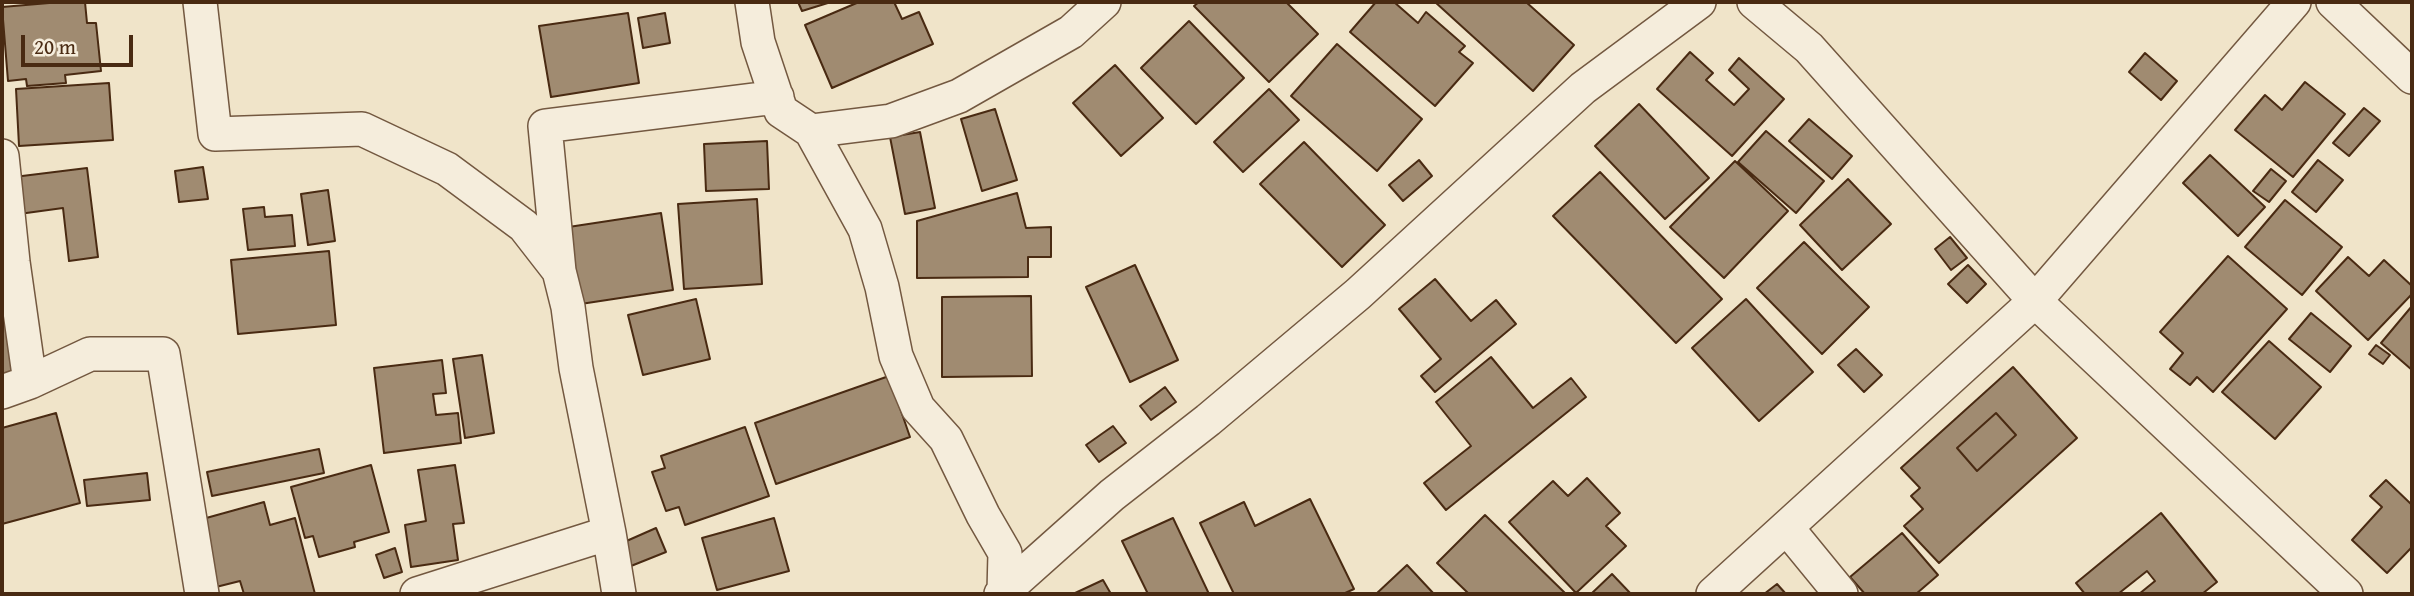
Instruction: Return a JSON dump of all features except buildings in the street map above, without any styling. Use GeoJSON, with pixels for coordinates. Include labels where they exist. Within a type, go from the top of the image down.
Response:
{"type":"FeatureCollection","features":[{"type":"Feature","properties":{"kind":"street"},"geometry":{"type":"LineString","coordinates":[[200,2],[215,134],[362,129],[447,169],[524,226],[559,271]]}},
{"type":"Feature","properties":{"kind":"street"},"geometry":{"type":"LineString","coordinates":[[752,2],[758,42],[782,111],[811,131],[865,229],[883,287],[896,356],[918,408],[946,439],[1005,553],[1002,593]]}},
{"type":"Feature","properties":{"kind":"street"},"geometry":{"type":"LineString","coordinates":[[811,131],[891,121],[959,96],[1071,32],[1104,2]]}},
{"type":"Feature","properties":{"kind":"street"},"geometry":{"type":"LineString","coordinates":[[1002,593],[1112,495],[1208,420],[1358,294],[1583,88],[1699,2]]}},
{"type":"Feature","properties":{"kind":"street"},"geometry":{"type":"LineString","coordinates":[[1755,2],[1809,48],[2035,301],[2346,594]]}},
{"type":"Feature","properties":{"kind":"street"},"geometry":{"type":"LineString","coordinates":[[1713,594],[2035,301],[2294,2]]}},
{"type":"Feature","properties":{"kind":"street"},"geometry":{"type":"LineString","coordinates":[[2333,2],[2412,76]]}},
{"type":"Feature","properties":{"kind":"street"},"geometry":{"type":"LineString","coordinates":[[619,594],[610,533],[559,271],[545,126],[777,97]]}},
{"type":"Feature","properties":{"kind":"street"},"geometry":{"type":"LineString","coordinates":[[2,156],[13,262],[16,387],[90,354],[163,354],[202,594]]}},
{"type":"Feature","properties":{"kind":"street"},"geometry":{"type":"LineString","coordinates":[[1787,528],[1841,594]]}},
{"type":"Feature","properties":{"kind":"street"},"geometry":{"type":"LineString","coordinates":[[417,594],[610,533]]}}]}
